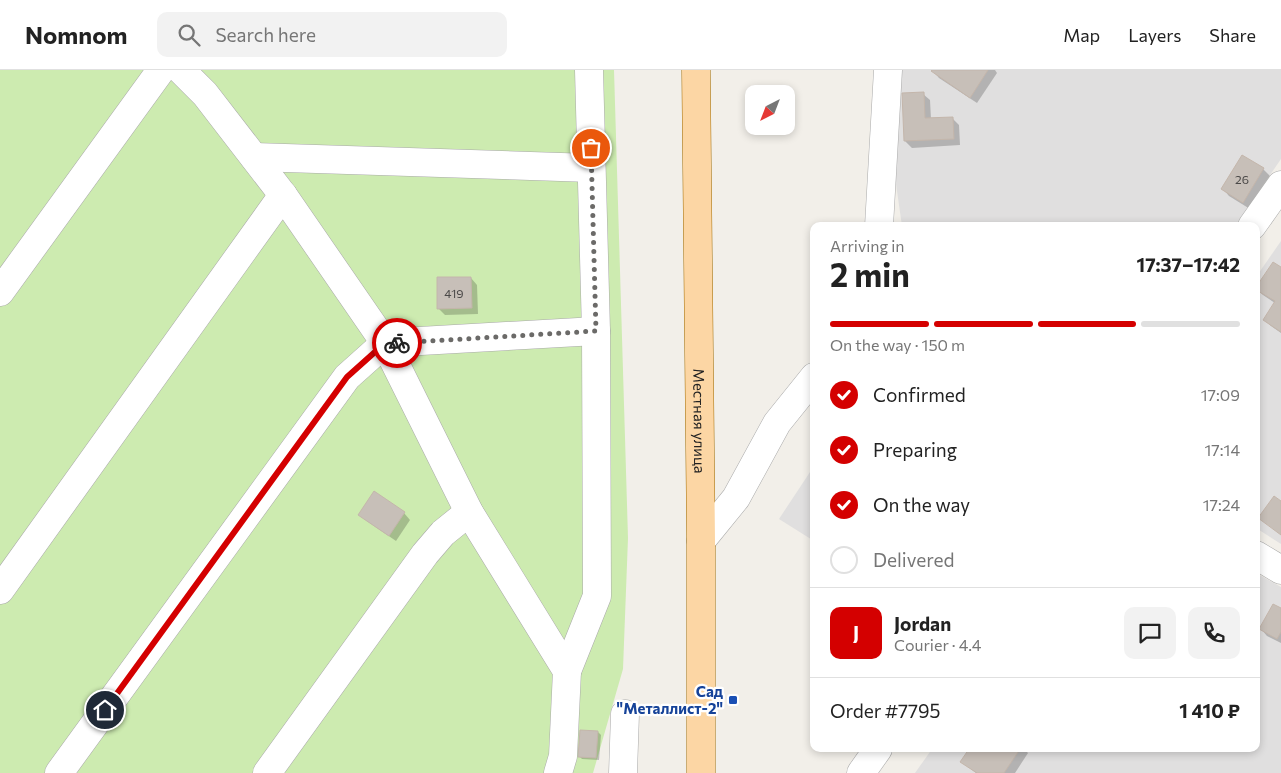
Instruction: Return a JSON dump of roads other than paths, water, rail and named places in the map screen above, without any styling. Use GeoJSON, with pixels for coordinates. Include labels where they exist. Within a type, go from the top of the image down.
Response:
{"type":"FeatureCollection","features":[{"type":"Feature","properties":{"kind":"main road","name":"Местная улица"},"geometry":{"type":"LineString","coordinates":[[696,70],[702,541],[701,773]]}},
{"type":"Feature","properties":{"kind":"street"},"geometry":{"type":"LineString","coordinates":[[0,292],[161,70]]}},
{"type":"Feature","properties":{"kind":"street"},"geometry":{"type":"LineString","coordinates":[[181,70],[206,94],[283,195],[385,343],[469,512],[567,671]]}},
{"type":"Feature","properties":{"kind":"street"},"geometry":{"type":"LineString","coordinates":[[558,773],[563,756],[567,671],[597,596],[596,331],[588,70]]}},
{"type":"Feature","properties":{"kind":"street"},"geometry":{"type":"LineString","coordinates":[[879,222],[888,70]]}},
{"type":"Feature","properties":{"kind":"street"},"geometry":{"type":"LineString","coordinates":[[254,157],[591,168]]}},
{"type":"Feature","properties":{"kind":"street"},"geometry":{"type":"LineString","coordinates":[[1255,222],[1281,186]]}},
{"type":"Feature","properties":{"kind":"street"},"geometry":{"type":"LineString","coordinates":[[0,590],[283,195]]}},
{"type":"Feature","properties":{"kind":"street"},"geometry":{"type":"LineString","coordinates":[[59,773],[347,377],[385,343],[596,331]]}},
{"type":"Feature","properties":{"kind":"street"},"geometry":{"type":"LineString","coordinates":[[702,541],[736,498],[777,422],[810,382]]}},
{"type":"Feature","properties":{"kind":"street"},"geometry":{"type":"LineString","coordinates":[[267,773],[425,554],[443,533],[469,512]]}},
{"type":"Feature","properties":{"kind":"street"},"geometry":{"type":"LineString","coordinates":[[1260,557],[1281,570]]}},
{"type":"Feature","properties":{"kind":"street"},"geometry":{"type":"LineString","coordinates":[[622,773],[625,714]]}},
{"type":"Feature","properties":{"kind":"street"},"geometry":{"type":"LineString","coordinates":[[861,773],[876,752]]}},
{"type":"Feature","properties":{"kind":"place","name":"Сад \"Металлист-2\""},"geometry":{"type":"Point","coordinates":[733,700]}}]}
